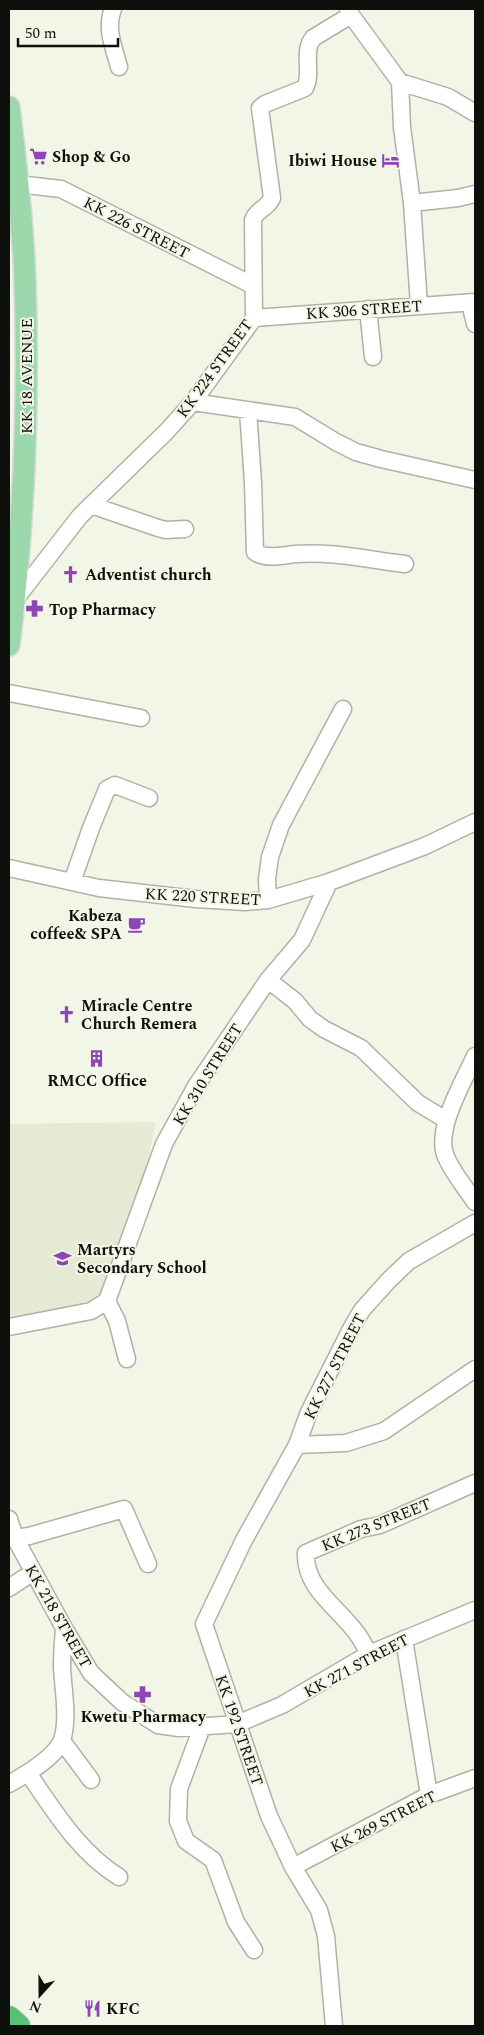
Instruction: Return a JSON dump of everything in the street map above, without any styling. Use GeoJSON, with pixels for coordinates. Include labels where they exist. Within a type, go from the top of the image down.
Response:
{"type":"FeatureCollection","features":[{"type":"Feature","properties":{"kind":"highway"},"geometry":{"type":"LineString","coordinates":[[9,2018],[18,2026]]}},
{"type":"Feature","properties":{"kind":"main road","name":"KK 18 AVENUE"},"geometry":{"type":"LineString","coordinates":[[9,107],[18,184],[25,282],[27,421],[9,645]]}},
{"type":"Feature","properties":{"kind":"street"},"geometry":{"type":"LineString","coordinates":[[113,9],[109,18],[110,33],[119,67]]}},
{"type":"Feature","properties":{"kind":"street"},"geometry":{"type":"LineString","coordinates":[[350,12],[400,82],[402,126],[412,203],[420,305]]}},
{"type":"Feature","properties":{"kind":"street","name":"KK 224 STREET"},"geometry":{"type":"LineString","coordinates":[[14,601],[80,516],[167,431],[193,402],[254,318],[252,285],[253,220],[255,214],[270,203],[272,198],[260,108],[264,104],[305,88],[308,83],[309,44],[313,38],[350,12]]}},
{"type":"Feature","properties":{"kind":"street"},"geometry":{"type":"LineString","coordinates":[[400,82],[448,97],[475,114]]}},
{"type":"Feature","properties":{"kind":"street","name":"KK 226 STREET"},"geometry":{"type":"LineString","coordinates":[[18,184],[61,189],[252,285]]}},
{"type":"Feature","properties":{"kind":"street"},"geometry":{"type":"LineString","coordinates":[[412,203],[458,198],[475,194]]}},
{"type":"Feature","properties":{"kind":"street"},"geometry":{"type":"LineString","coordinates":[[473,302],[475,324]]}},
{"type":"Feature","properties":{"kind":"street","name":"KK 306 STREET"},"geometry":{"type":"LineString","coordinates":[[254,318],[473,302]]}},
{"type":"Feature","properties":{"kind":"street"},"geometry":{"type":"LineString","coordinates":[[368,309],[372,358]]}},
{"type":"Feature","properties":{"kind":"street"},"geometry":{"type":"LineString","coordinates":[[193,402],[295,417],[356,452],[475,479]]}},
{"type":"Feature","properties":{"kind":"street"},"geometry":{"type":"LineString","coordinates":[[248,411],[255,552],[262,556],[308,553],[327,554],[405,564]]}},
{"type":"Feature","properties":{"kind":"street"},"geometry":{"type":"LineString","coordinates":[[91,505],[166,530],[185,528]]}},
{"type":"Feature","properties":{"kind":"street"},"geometry":{"type":"LineString","coordinates":[[9,693],[141,718]]}},
{"type":"Feature","properties":{"kind":"street"},"geometry":{"type":"LineString","coordinates":[[268,900],[267,879],[270,857],[281,825],[343,708]]}},
{"type":"Feature","properties":{"kind":"street"},"geometry":{"type":"LineString","coordinates":[[72,882],[90,828],[107,789],[115,785],[149,798]]}},
{"type":"Feature","properties":{"kind":"street","name":"KK 220 STREET"},"geometry":{"type":"LineString","coordinates":[[9,868],[99,888],[196,899],[245,902],[268,900],[329,882],[425,846],[475,822]]}},
{"type":"Feature","properties":{"kind":"street","name":"KK 310 STREET"},"geometry":{"type":"LineString","coordinates":[[108,1301],[164,1144],[196,1086],[268,980],[302,940],[329,882]]}},
{"type":"Feature","properties":{"kind":"street"},"geometry":{"type":"LineString","coordinates":[[268,980],[295,1001],[310,1018],[324,1029],[361,1048],[418,1103],[446,1120]]}},
{"type":"Feature","properties":{"kind":"street"},"geometry":{"type":"LineString","coordinates":[[475,1056],[446,1120],[443,1144],[445,1156],[475,1202]]}},
{"type":"Feature","properties":{"kind":"street","name":"KK 277 STREET"},"geometry":{"type":"LineString","coordinates":[[298,1445],[309,1412],[362,1310],[409,1261],[475,1223]]}},
{"type":"Feature","properties":{"kind":"street"},"geometry":{"type":"LineString","coordinates":[[9,1327],[91,1310],[108,1301],[117,1321],[127,1359]]}},
{"type":"Feature","properties":{"kind":"street"},"geometry":{"type":"LineString","coordinates":[[298,1445],[346,1443],[384,1431],[475,1369]]}},
{"type":"Feature","properties":{"kind":"street","name":"KK 192 STREET"},"geometry":{"type":"LineString","coordinates":[[298,1445],[244,1540],[204,1624],[269,1816],[293,1868],[319,1910],[326,1936],[334,2026]]}},
{"type":"Feature","properties":{"kind":"street","name":"KK 273 STREET"},"geometry":{"type":"LineString","coordinates":[[369,1654],[355,1630],[333,1609],[314,1583],[307,1567],[306,1553],[361,1529],[380,1525],[475,1482]]}},
{"type":"Feature","properties":{"kind":"street"},"geometry":{"type":"LineString","coordinates":[[15,1538],[29,1536],[124,1509],[148,1564]]}},
{"type":"Feature","properties":{"kind":"street","name":"KK 218 STREET"},"geometry":{"type":"LineString","coordinates":[[9,1519],[15,1538],[33,1572],[91,1673],[122,1702],[158,1725],[179,1728],[237,1724]]}},
{"type":"Feature","properties":{"kind":"street"},"geometry":{"type":"LineString","coordinates":[[9,1588],[33,1572]]}},
{"type":"Feature","properties":{"kind":"street","name":"KK 271 STREET"},"geometry":{"type":"LineString","coordinates":[[237,1724],[282,1705],[369,1654],[475,1610]]}},
{"type":"Feature","properties":{"kind":"street"},"geometry":{"type":"LineString","coordinates":[[9,1784],[28,1773],[49,1757],[62,1741],[65,1707],[62,1664],[64,1628]]}},
{"type":"Feature","properties":{"kind":"street"},"geometry":{"type":"LineString","coordinates":[[404,1639],[429,1795]]}},
{"type":"Feature","properties":{"kind":"street"},"geometry":{"type":"LineString","coordinates":[[202,1727],[179,1789],[178,1821],[186,1841],[213,1860],[236,1922],[254,1950]]}},
{"type":"Feature","properties":{"kind":"street"},"geometry":{"type":"LineString","coordinates":[[62,1741],[91,1780]]}},
{"type":"Feature","properties":{"kind":"street"},"geometry":{"type":"LineString","coordinates":[[28,1773],[73,1836],[104,1868],[119,1877]]}},
{"type":"Feature","properties":{"kind":"street","name":"KK 269 STREET"},"geometry":{"type":"LineString","coordinates":[[293,1868],[429,1795],[475,1778]]}},
{"type":"Feature","properties":{"kind":"shaded area","name":"Martyrs Secondary School"},"geometry":{"type":"Polygon","coordinates":[[[156,1122],[135,1215],[101,1300],[9,1322],[9,1124],[156,1122]]]}},
{"type":"Feature","properties":{"kind":"place","name":"Shop & Go"},"geometry":{"type":"Point","coordinates":[38,156]}},
{"type":"Feature","properties":{"kind":"place","name":"Ibiwi House"},"geometry":{"type":"Point","coordinates":[391,160]}},
{"type":"Feature","properties":{"kind":"place","name":"Adventist church"},"geometry":{"type":"Point","coordinates":[71,574]}},
{"type":"Feature","properties":{"kind":"place","name":"Top Pharmacy"},"geometry":{"type":"Point","coordinates":[35,609]}},
{"type":"Feature","properties":{"kind":"place","name":"Kabeza coffee& SPA"},"geometry":{"type":"Point","coordinates":[136,924]}},
{"type":"Feature","properties":{"kind":"place","name":"Miracle Centre Church Remera"},"geometry":{"type":"Point","coordinates":[67,1014]}},
{"type":"Feature","properties":{"kind":"place","name":"RMCC Office"},"geometry":{"type":"Point","coordinates":[97,1058]}},
{"type":"Feature","properties":{"kind":"place","name":"Martyrs Secondary School"},"geometry":{"type":"Point","coordinates":[63,1258]}},
{"type":"Feature","properties":{"kind":"place","name":"Kwetu Pharmacy"},"geometry":{"type":"Point","coordinates":[143,1694]}},
{"type":"Feature","properties":{"kind":"place","name":"KFC"},"geometry":{"type":"Point","coordinates":[92,2008]}}]}
